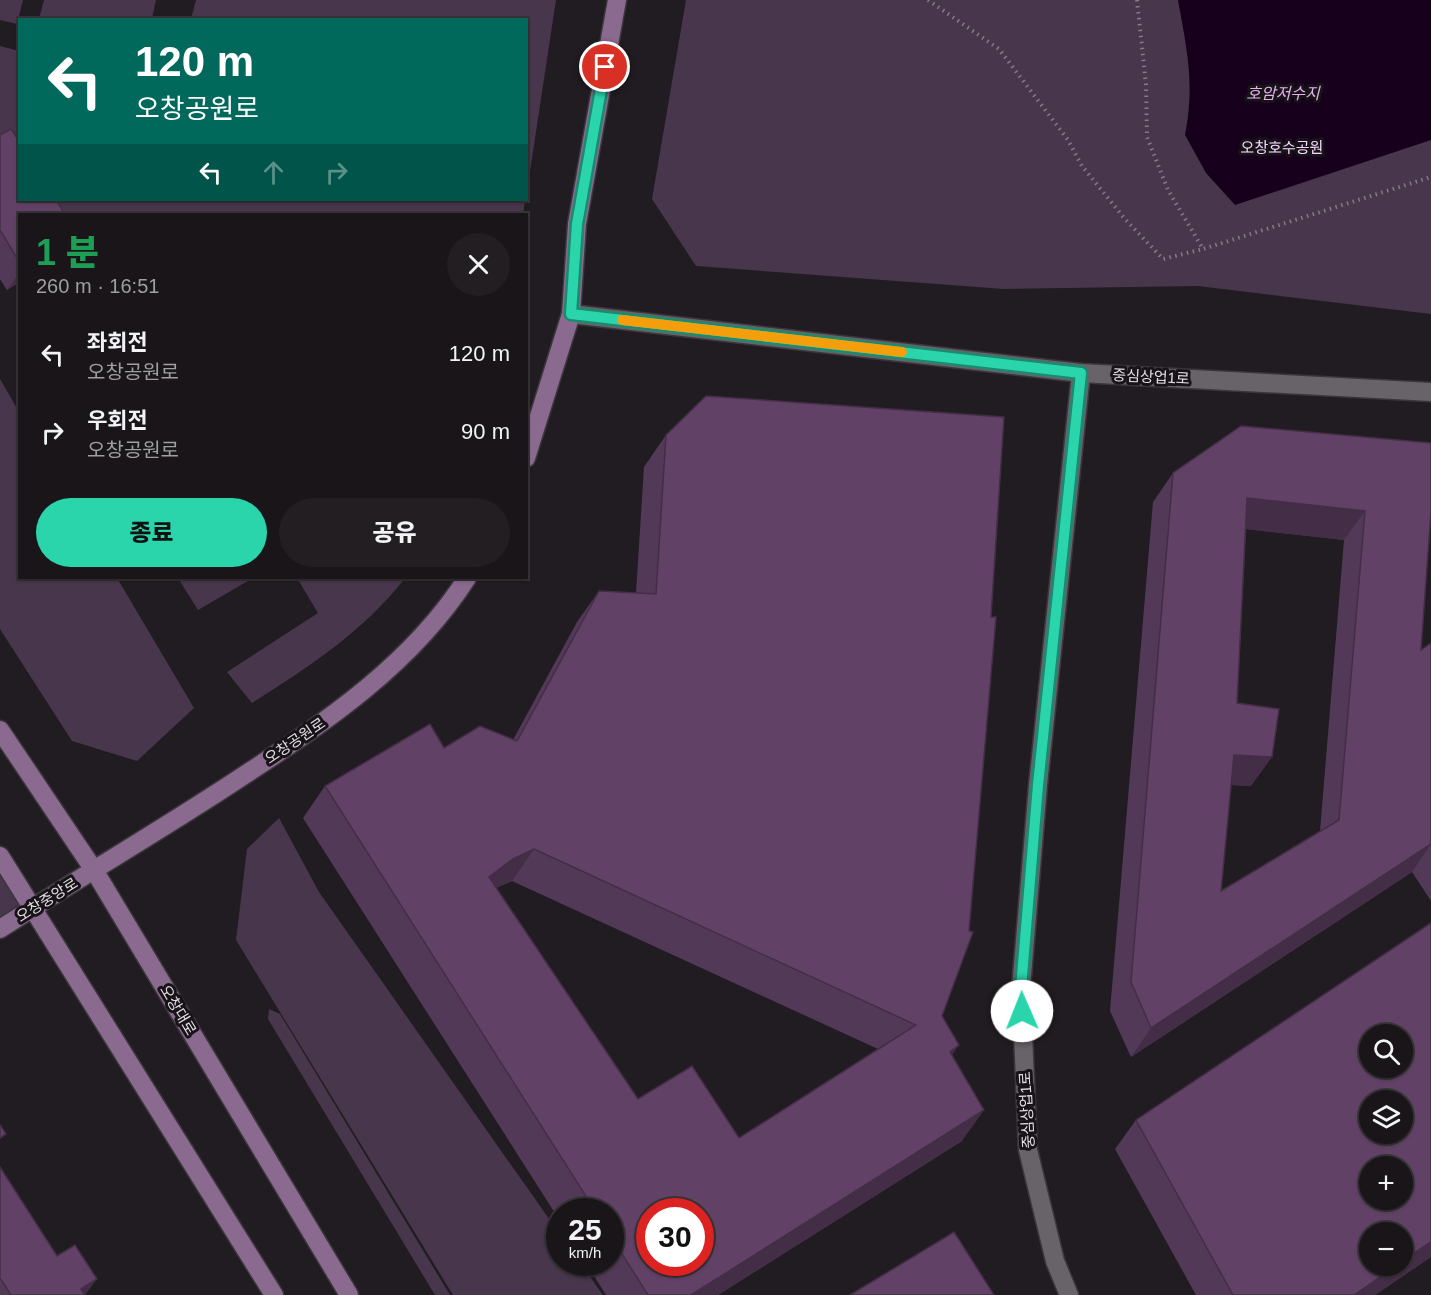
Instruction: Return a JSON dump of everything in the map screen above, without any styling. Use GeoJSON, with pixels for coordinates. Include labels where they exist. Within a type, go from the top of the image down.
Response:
{"type":"FeatureCollection","features":[{"type":"Feature","properties":{"kind":"main road"},"geometry":{"type":"LineString","coordinates":[[528,452],[571,314],[577,224],[617,0]]}},
{"type":"Feature","properties":{"kind":"main road","name":"오창공원로"},"geometry":{"type":"LineString","coordinates":[[94,870],[311,732],[368,688],[414,646],[466,579]]}},
{"type":"Feature","properties":{"kind":"main road","name":"오창대로"},"geometry":{"type":"LineString","coordinates":[[0,730],[94,870],[349,1295]]}},
{"type":"Feature","properties":{"kind":"main road"},"geometry":{"type":"LineString","coordinates":[[0,856],[274,1295]]}},
{"type":"Feature","properties":{"kind":"main road","name":"오창중앙로"},"geometry":{"type":"LineString","coordinates":[[0,929],[94,870]]}},
{"type":"Feature","properties":{"kind":"street"},"geometry":{"type":"LineString","coordinates":[[571,314],[1081,373]]}},
{"type":"Feature","properties":{"kind":"street","name":"중심상업1로"},"geometry":{"type":"LineString","coordinates":[[1069,1295],[1055,1261],[1028,1149],[1021,988],[1038,785],[1081,373],[1431,392]]}},
{"type":"Feature","properties":{"kind":"path"},"geometry":{"type":"LineString","coordinates":[[928,0],[999,49],[1068,140],[1082,166],[1125,219],[1162,259],[1203,249],[1431,177]]}},
{"type":"Feature","properties":{"kind":"path"},"geometry":{"type":"LineString","coordinates":[[1137,0],[1146,85],[1147,137],[1168,190],[1203,249]]}},
{"type":"Feature","properties":{"kind":"green space"},"geometry":{"type":"Polygon","coordinates":[[[0,0],[23,0],[17,24],[0,20],[0,0]]]}},
{"type":"Feature","properties":{"kind":"green space"},"geometry":{"type":"Polygon","coordinates":[[[44,0],[156,0],[152,18],[39,18],[44,0]]]}},
{"type":"Feature","properties":{"kind":"green space"},"geometry":{"type":"Polygon","coordinates":[[[196,0],[556,0],[528,184],[528,18],[191,18],[196,0]]]}},
{"type":"Feature","properties":{"kind":"green space","name":"오창호수공원"},"geometry":{"type":"Polygon","coordinates":[[[686,0],[1431,0],[1431,314],[1198,286],[1004,289],[696,266],[652,199],[686,0]]]}},
{"type":"Feature","properties":{"kind":"green space"},"geometry":{"type":"Polygon","coordinates":[[[0,46],[18,51],[18,201],[525,201],[523,213],[19,213],[0,192],[0,46]]]}},
{"type":"Feature","properties":{"kind":"green space"},"geometry":{"type":"Polygon","coordinates":[[[0,379],[18,410],[18,579],[118,579],[194,708],[137,761],[72,741],[0,629],[0,379]]]}},
{"type":"Feature","properties":{"kind":"green space"},"geometry":{"type":"Polygon","coordinates":[[[179,579],[251,579],[198,610],[179,579]]]}},
{"type":"Feature","properties":{"kind":"green space"},"geometry":{"type":"Polygon","coordinates":[[[298,579],[404,579],[372,615],[354,631],[315,662],[252,703],[227,672],[318,613],[298,579]]]}},
{"type":"Feature","properties":{"kind":"green space"},"geometry":{"type":"Polygon","coordinates":[[[279,818],[319,892],[546,1215],[546,1276],[589,1276],[603,1295],[453,1295],[236,940],[247,849],[279,818]]]}},
{"type":"Feature","properties":{"kind":"green space"},"geometry":{"type":"Polygon","coordinates":[[[0,856],[33,908],[0,929],[0,856]]]}},
{"type":"Feature","properties":{"kind":"green space"},"geometry":{"type":"Polygon","coordinates":[[[269,1009],[280,1014],[450,1295],[435,1295],[268,1019],[269,1009]]]}},
{"type":"Feature","properties":{"kind":"water","name":"호암저수지"},"geometry":{"type":"Polygon","coordinates":[[[1178,0],[1431,0],[1431,140],[1235,205],[1206,173],[1185,135],[1190,83],[1178,0]]]}},
{"type":"Feature","properties":{"kind":"building"},"geometry":{"type":"Polygon","coordinates":[[[11,129],[18,139],[18,201],[57,201],[64,213],[18,213],[18,260],[0,230],[0,135],[11,129]]]}},
{"type":"Feature","properties":{"kind":"building"},"geometry":{"type":"Polygon","coordinates":[[[706,396],[1004,417],[991,617],[996,617],[969,931],[973,932],[942,1016],[959,1045],[950,1052],[984,1110],[691,1295],[648,1295],[624,1257],[624,1198],[587,1198],[325,786],[430,724],[444,748],[480,726],[517,741],[599,591],[656,594],[666,435],[706,396]],[[534,849],[513,859],[489,877],[638,1099],[692,1066],[739,1138],[916,1025],[534,849]]]}},
{"type":"Feature","properties":{"kind":"building"},"geometry":{"type":"Polygon","coordinates":[[[1241,426],[1431,443],[1431,511],[1421,650],[1431,643],[1431,844],[1151,1028],[1131,982],[1173,473],[1241,426]],[[1247,498],[1237,703],[1279,709],[1272,757],[1234,755],[1221,891],[1339,820],[1365,511],[1247,498]]]}},
{"type":"Feature","properties":{"kind":"building"},"geometry":{"type":"Polygon","coordinates":[[[1431,923],[1431,1242],[1413,1254],[1413,1222],[1359,1222],[1359,1276],[1382,1276],[1354,1295],[1233,1295],[1136,1120],[1431,923]]]}},
{"type":"Feature","properties":{"kind":"building"},"geometry":{"type":"Polygon","coordinates":[[[0,1125],[6,1134],[0,1138],[0,1125]]]}},
{"type":"Feature","properties":{"kind":"building"},"geometry":{"type":"Polygon","coordinates":[[[0,1167],[57,1256],[75,1245],[97,1279],[81,1289],[85,1295],[11,1295],[0,1278],[0,1167]]]}},
{"type":"Feature","properties":{"kind":"building"},"geometry":{"type":"Polygon","coordinates":[[[954,1232],[994,1295],[850,1295],[954,1232]]]}},
{"type":"Feature","properties":{"kind":"slow traffic"},"geometry":{"type":"LineString","coordinates":[[622,320],[902,352]]}},
{"type":"Feature","properties":{"kind":"route"},"geometry":{"type":"LineString","coordinates":[[605,67],[577,224],[571,314],[1081,373],[1038,785],[1021,988],[1022,1011]]}}]}
